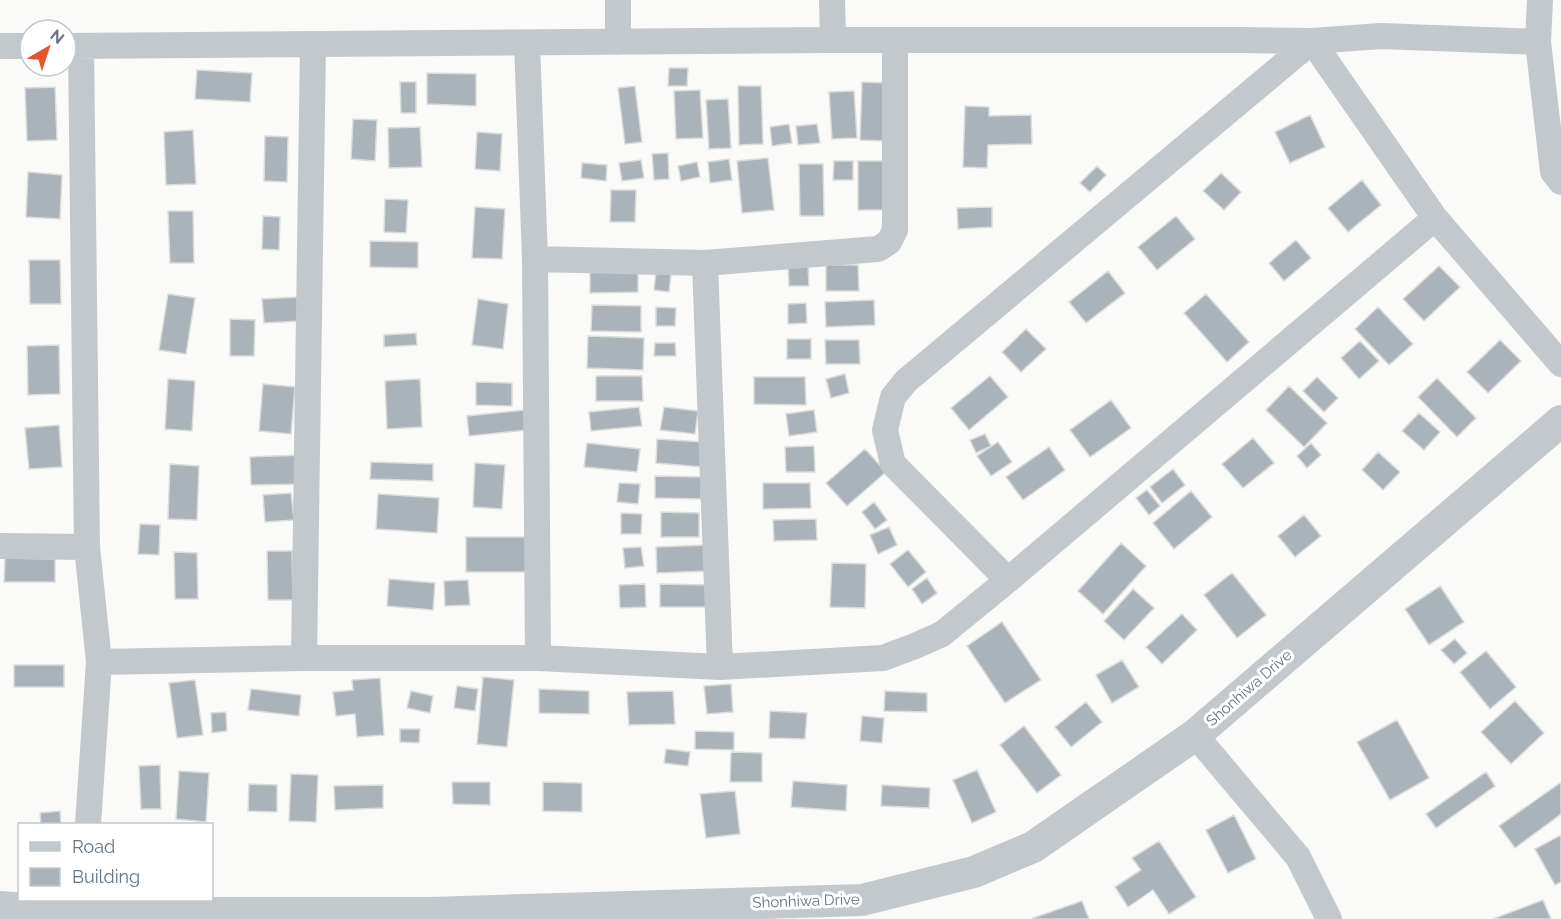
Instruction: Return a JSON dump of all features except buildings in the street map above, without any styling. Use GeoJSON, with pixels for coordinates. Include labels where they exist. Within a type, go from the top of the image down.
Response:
{"type":"FeatureCollection","features":[{"type":"Feature","properties":{"kind":"street"},"geometry":{"type":"LineString","coordinates":[[618,0],[618,42]]}},
{"type":"Feature","properties":{"kind":"street"},"geometry":{"type":"LineString","coordinates":[[832,0],[833,40]]}},
{"type":"Feature","properties":{"kind":"street"},"geometry":{"type":"LineString","coordinates":[[1547,7],[1538,42],[1553,172],[1561,182]]}},
{"type":"Feature","properties":{"kind":"street"},"geometry":{"type":"LineString","coordinates":[[78,46],[833,40],[1312,41],[1381,36],[1538,42]]}},
{"type":"Feature","properties":{"kind":"street"},"geometry":{"type":"LineString","coordinates":[[534,260],[705,263],[878,249],[889,242],[895,230],[896,41]]}},
{"type":"Feature","properties":{"kind":"street"},"geometry":{"type":"LineString","coordinates":[[1312,41],[1435,218],[1561,364]]}},
{"type":"Feature","properties":{"kind":"street"},"geometry":{"type":"LineString","coordinates":[[1008,580],[893,464],[885,430],[893,397],[906,381],[1312,41]]}},
{"type":"Feature","properties":{"kind":"street"},"geometry":{"type":"LineString","coordinates":[[527,43],[534,260],[538,658]]}},
{"type":"Feature","properties":{"kind":"street"},"geometry":{"type":"LineString","coordinates":[[303,657],[313,44]]}},
{"type":"Feature","properties":{"kind":"street"},"geometry":{"type":"LineString","coordinates":[[0,46],[18,46]]}},
{"type":"Feature","properties":{"kind":"street"},"geometry":{"type":"LineString","coordinates":[[75,78],[87,547],[99,662],[88,823]]}},
{"type":"Feature","properties":{"kind":"street"},"geometry":{"type":"LineString","coordinates":[[99,662],[303,657],[538,658],[720,667],[883,658],[942,634],[1435,218]]}},
{"type":"Feature","properties":{"kind":"street"},"geometry":{"type":"LineString","coordinates":[[705,263],[720,667]]}},
{"type":"Feature","properties":{"kind":"street","name":"Shonhiwa Drive"},"geometry":{"type":"LineString","coordinates":[[0,907],[82,906],[429,916],[862,900],[974,872],[1033,847],[1195,735],[1561,421]]}},
{"type":"Feature","properties":{"kind":"street"},"geometry":{"type":"LineString","coordinates":[[0,546],[87,547]]}},
{"type":"Feature","properties":{"kind":"street"},"geometry":{"type":"LineString","coordinates":[[1195,735],[1298,857],[1329,919]]}}]}
